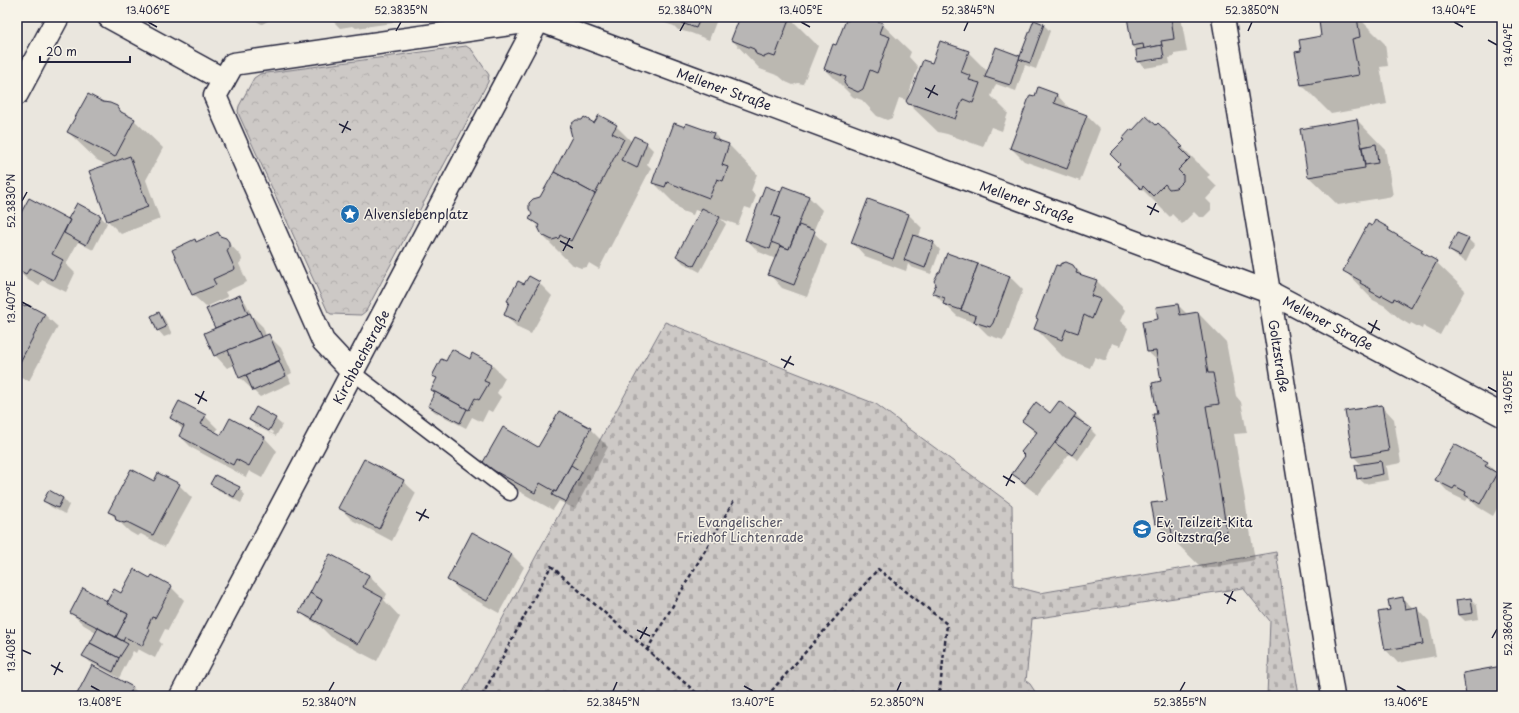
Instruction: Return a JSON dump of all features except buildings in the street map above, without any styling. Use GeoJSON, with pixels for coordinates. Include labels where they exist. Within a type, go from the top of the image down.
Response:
{"type":"FeatureCollection","features":[{"type":"Feature","properties":{"kind":"street"},"geometry":{"type":"LineString","coordinates":[[17,94],[58,17]]}},
{"type":"Feature","properties":{"kind":"street"},"geometry":{"type":"LineString","coordinates":[[110,17],[224,80]]}},
{"type":"Feature","properties":{"kind":"street","name":"Goltzstraße"},"geometry":{"type":"LineString","coordinates":[[1223,17],[1269,292],[1333,696]]}},
{"type":"Feature","properties":{"kind":"street"},"geometry":{"type":"LineString","coordinates":[[352,372],[323,341],[215,96],[233,64],[539,19]]}},
{"type":"Feature","properties":{"kind":"street","name":"Mellener Straße"},"geometry":{"type":"LineString","coordinates":[[539,19],[1269,292],[1502,415]]}},
{"type":"Feature","properties":{"kind":"street","name":"Kirchbachstraße"},"geometry":{"type":"LineString","coordinates":[[181,696],[539,19]]}},
{"type":"Feature","properties":{"kind":"lane"},"geometry":{"type":"LineString","coordinates":[[352,372],[510,493]]}},
{"type":"Feature","properties":{"kind":"path"},"geometry":{"type":"LineString","coordinates":[[647,650],[735,499]]}},
{"type":"Feature","properties":{"kind":"path"},"geometry":{"type":"LineString","coordinates":[[482,696],[551,566],[700,696]]}},
{"type":"Feature","properties":{"kind":"path"},"geometry":{"type":"LineString","coordinates":[[767,696],[878,569],[947,624],[940,689],[934,696]]}},
{"type":"Feature","properties":{"kind":"path"},"geometry":{"type":"LineString","coordinates":[[940,689],[946,696]]}},
{"type":"Feature","properties":{"kind":"green space"},"geometry":{"type":"Polygon","coordinates":[[[466,46],[472,50],[489,75],[488,82],[366,311],[361,315],[331,314],[328,312],[239,115],[239,106],[254,78],[260,74],[466,46]]]}},
{"type":"Feature","properties":{"kind":"green space","name":"Evangelischer Friedhof Lichtenrade"},"geometry":{"type":"Polygon","coordinates":[[[665,322],[876,404],[1012,505],[1013,586],[1040,593],[1276,552],[1299,696],[1267,696],[1270,621],[1243,588],[1032,619],[1026,681],[1030,684],[1038,696],[461,696],[665,322]]]}},
{"type":"Feature","properties":{"kind":"place","name":"Alvenslebenplatz"},"geometry":{"type":"Point","coordinates":[350,214]}},
{"type":"Feature","properties":{"kind":"place","name":"Ev. Teilzeit-Kita Goltzstraße"},"geometry":{"type":"Point","coordinates":[1142,529]}}]}
